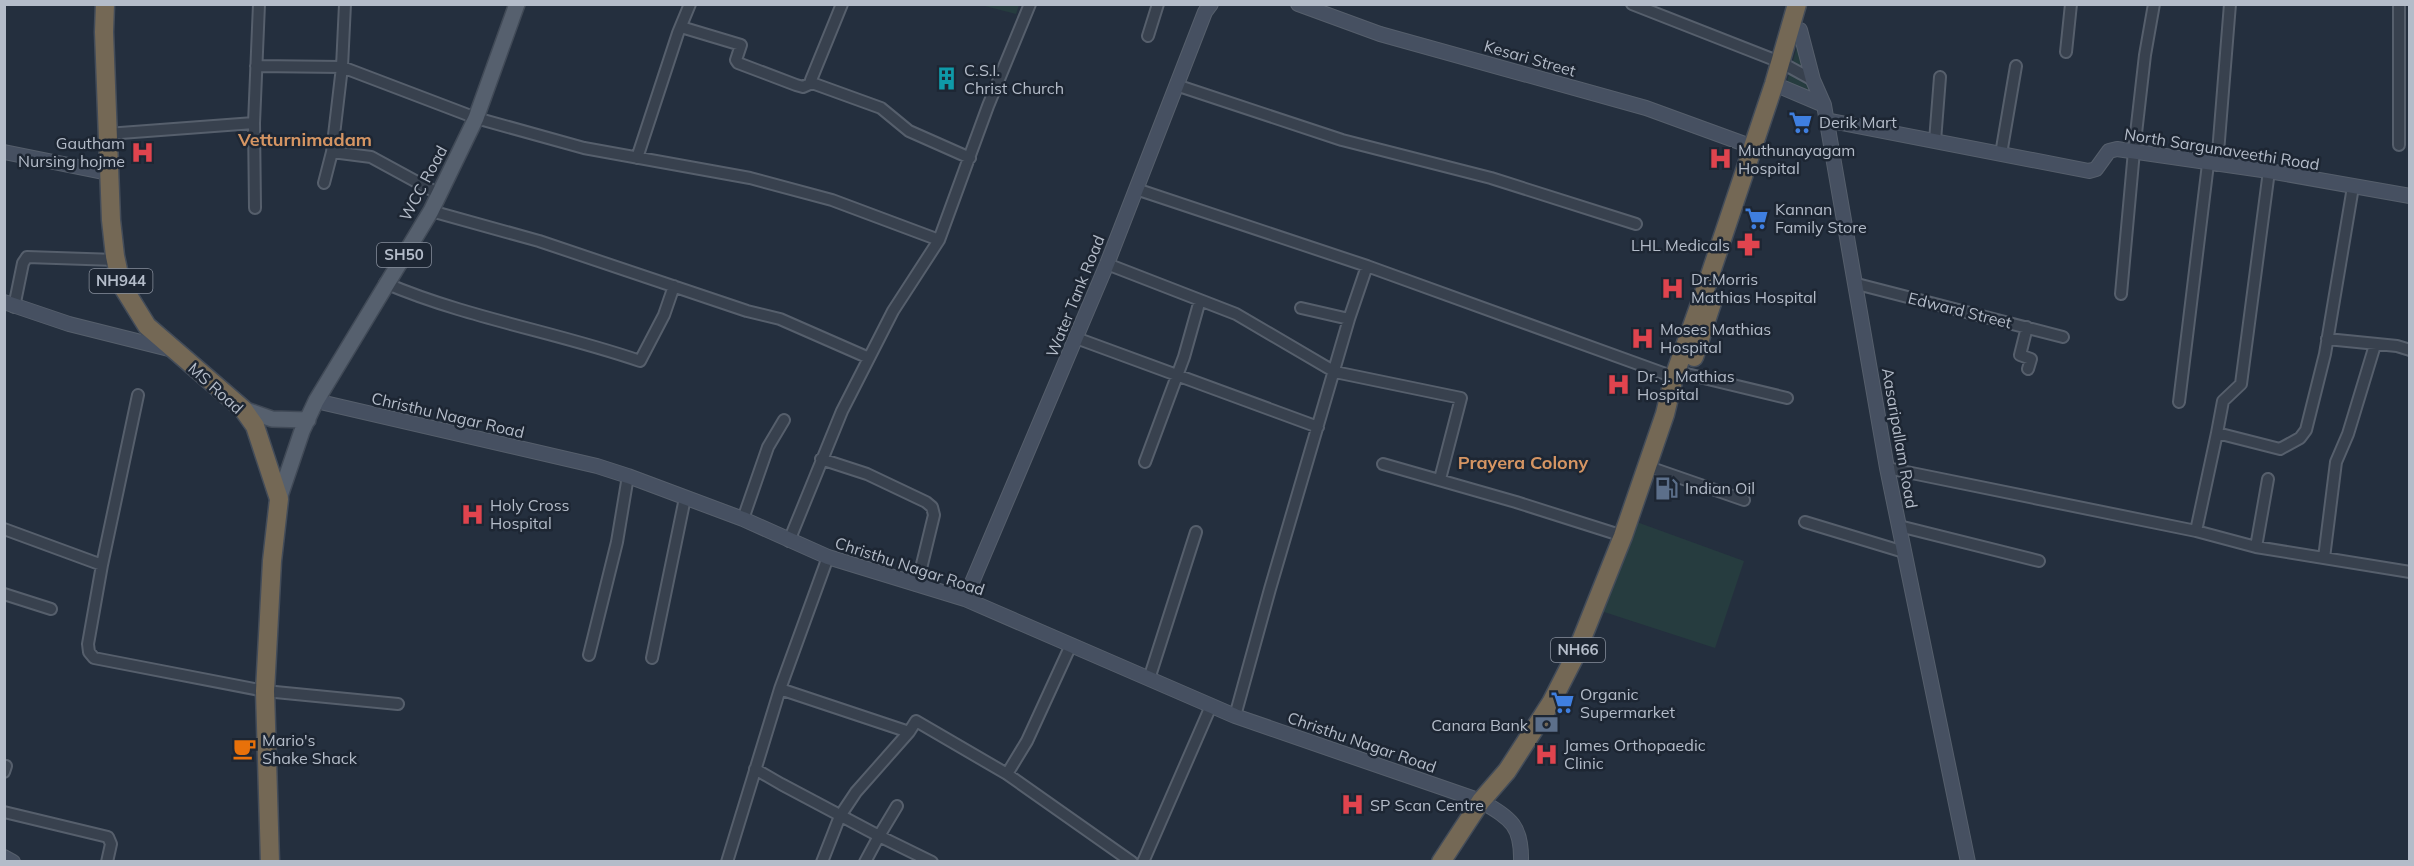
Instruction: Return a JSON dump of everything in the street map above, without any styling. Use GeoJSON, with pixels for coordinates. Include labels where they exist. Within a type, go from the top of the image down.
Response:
{"type":"FeatureCollection","features":[{"type":"Feature","properties":{"kind":"highway","name":"MS Road"},"geometry":{"type":"LineString","coordinates":[[105,4],[108,173],[116,260],[122,284],[147,326],[243,409],[255,426],[279,499],[272,561],[265,691],[270,861]]}},
{"type":"Feature","properties":{"kind":"highway","name":"NH66"},"geometry":{"type":"LineString","coordinates":[[1680,375],[1705,326],[1779,86],[1795,28],[1797,4]]}},
{"type":"Feature","properties":{"kind":"highway","name":"NH66"},"geometry":{"type":"LineString","coordinates":[[1795,28],[1808,4]]}},
{"type":"Feature","properties":{"kind":"highway","name":"NH66"},"geometry":{"type":"LineString","coordinates":[[1441,861],[1481,801],[1507,771],[1551,703],[1575,656],[1623,536],[1680,375],[1753,147],[1779,86]]}},
{"type":"Feature","properties":{"kind":"main road","name":"WCC Road"},"geometry":{"type":"LineString","coordinates":[[279,499],[316,401],[385,283],[431,211],[476,118],[517,4]]}},
{"type":"Feature","properties":{"kind":"main road"},"geometry":{"type":"LineString","coordinates":[[243,409],[272,419],[308,420]]}},
{"type":"Feature","properties":{"kind":"street"},"geometry":{"type":"LineString","coordinates":[[255,208],[254,123],[259,4]]}},
{"type":"Feature","properties":{"kind":"street"},"geometry":{"type":"LineString","coordinates":[[324,183],[332,152],[342,67],[345,4]]}},
{"type":"Feature","properties":{"kind":"street"},"geometry":{"type":"LineString","coordinates":[[637,158],[690,4]]}},
{"type":"Feature","properties":{"kind":"street"},"geometry":{"type":"LineString","coordinates":[[812,83],[811,80],[842,4]]}},
{"type":"Feature","properties":{"kind":"street"},"geometry":{"type":"LineString","coordinates":[[789,541],[842,411],[893,311],[939,240],[1030,4]]}},
{"type":"Feature","properties":{"kind":"street"},"geometry":{"type":"LineString","coordinates":[[1149,36],[1158,4]]}},
{"type":"Feature","properties":{"kind":"street","name":"Water Tank Road"},"geometry":{"type":"LineString","coordinates":[[966,599],[1107,264],[1205,12],[1211,4]]}},
{"type":"Feature","properties":{"kind":"street","name":"Kesari Street"},"geometry":{"type":"LineString","coordinates":[[1298,4],[1380,34],[1646,108],[1753,147]]}},
{"type":"Feature","properties":{"kind":"street"},"geometry":{"type":"LineString","coordinates":[[1632,4],[1784,65],[1813,80]]}},
{"type":"Feature","properties":{"kind":"street"},"geometry":{"type":"LineString","coordinates":[[2066,52],[2071,4]]}},
{"type":"Feature","properties":{"kind":"street"},"geometry":{"type":"LineString","coordinates":[[2121,294],[2134,151],[2145,55],[2154,4]]}},
{"type":"Feature","properties":{"kind":"street"},"geometry":{"type":"LineString","coordinates":[[2179,402],[2213,164],[2230,4]]}},
{"type":"Feature","properties":{"kind":"street"},"geometry":{"type":"LineString","coordinates":[[2399,4],[2399,145]]}},
{"type":"Feature","properties":{"kind":"street"},"geometry":{"type":"LineString","coordinates":[[681,27],[741,45],[736,60],[738,63],[796,86],[803,87],[812,83],[881,108],[909,131],[970,158]]}},
{"type":"Feature","properties":{"kind":"street","name":"Aasaripallam Road"},"geometry":{"type":"LineString","coordinates":[[1795,28],[1824,105],[1857,284],[1887,468],[1968,861]]}},
{"type":"Feature","properties":{"kind":"street"},"geometry":{"type":"LineString","coordinates":[[256,66],[342,67],[476,118],[584,148],[750,178],[832,200],[939,240]]}},
{"type":"Feature","properties":{"kind":"street"},"geometry":{"type":"LineString","coordinates":[[2001,154],[2016,66]]}},
{"type":"Feature","properties":{"kind":"street"},"geometry":{"type":"LineString","coordinates":[[1935,141],[1940,78]]}},
{"type":"Feature","properties":{"kind":"street"},"geometry":{"type":"LineString","coordinates":[[1176,85],[1342,140],[1491,178],[1636,224]]}},
{"type":"Feature","properties":{"kind":"street"},"geometry":{"type":"LineString","coordinates":[[1779,86],[1824,105]]}},
{"type":"Feature","properties":{"kind":"street","name":"North Sargunaveethi Road"},"geometry":{"type":"LineString","coordinates":[[1826,120],[2089,171],[2096,169],[2109,151],[2117,149],[2269,171],[2409,196]]}},
{"type":"Feature","properties":{"kind":"street"},"geometry":{"type":"LineString","coordinates":[[107,134],[254,123]]}},
{"type":"Feature","properties":{"kind":"street"},"geometry":{"type":"LineString","coordinates":[[4,152],[108,173]]}},
{"type":"Feature","properties":{"kind":"street"},"geometry":{"type":"LineString","coordinates":[[332,152],[371,157],[439,194]]}},
{"type":"Feature","properties":{"kind":"street"},"geometry":{"type":"LineString","coordinates":[[2196,531],[2223,401],[2241,384],[2269,171]]}},
{"type":"Feature","properties":{"kind":"street"},"geometry":{"type":"LineString","coordinates":[[2217,433],[2280,449],[2300,438],[2306,430],[2327,339],[2353,187]]}},
{"type":"Feature","properties":{"kind":"street"},"geometry":{"type":"LineString","coordinates":[[1136,189],[1367,266],[1680,375],[1787,398]]}},
{"type":"Feature","properties":{"kind":"street"},"geometry":{"type":"LineString","coordinates":[[431,211],[539,241],[747,311],[780,319],[869,358]]}},
{"type":"Feature","properties":{"kind":"street"},"geometry":{"type":"LineString","coordinates":[[116,260],[27,257],[9,304],[69,324],[173,350]]}},
{"type":"Feature","properties":{"kind":"street"},"geometry":{"type":"LineString","coordinates":[[1107,264],[1236,314],[1335,372],[1461,399],[1440,479]]}},
{"type":"Feature","properties":{"kind":"street"},"geometry":{"type":"LineString","coordinates":[[1235,716],[1349,319],[1367,266]]}},
{"type":"Feature","properties":{"kind":"street"},"geometry":{"type":"LineString","coordinates":[[385,283],[423,299],[599,347],[640,361],[664,315],[674,286]]}},
{"type":"Feature","properties":{"kind":"street","name":"Edward Street"},"geometry":{"type":"LineString","coordinates":[[1857,284],[2063,337]]}},
{"type":"Feature","properties":{"kind":"street"},"geometry":{"type":"LineString","coordinates":[[1145,462],[1177,376],[1200,300]]}},
{"type":"Feature","properties":{"kind":"street"},"geometry":{"type":"LineString","coordinates":[[1301,308],[1349,319]]}},
{"type":"Feature","properties":{"kind":"street"},"geometry":{"type":"LineString","coordinates":[[2027,327],[2020,355],[2031,359],[2028,369]]}},
{"type":"Feature","properties":{"kind":"street"},"geometry":{"type":"LineString","coordinates":[[1076,338],[1318,427]]}},
{"type":"Feature","properties":{"kind":"street"},"geometry":{"type":"LineString","coordinates":[[2327,339],[2409,350]]}},
{"type":"Feature","properties":{"kind":"street"},"geometry":{"type":"LineString","coordinates":[[2324,558],[2336,462],[2348,434],[2375,345]]}},
{"type":"Feature","properties":{"kind":"street"},"geometry":{"type":"LineString","coordinates":[[138,395],[102,565],[88,644],[92,657],[265,691],[398,704]]}},
{"type":"Feature","properties":{"kind":"street","name":"Christhu Nagar Road"},"geometry":{"type":"LineString","coordinates":[[316,401],[597,466],[743,519],[828,557],[966,599],[1235,716],[1481,801],[1502,813],[1516,828],[1520,836],[1521,861]]}},
{"type":"Feature","properties":{"kind":"street"},"geometry":{"type":"LineString","coordinates":[[743,519],[768,447],[784,420]]}},
{"type":"Feature","properties":{"kind":"street"},"geometry":{"type":"LineString","coordinates":[[821,459],[867,474],[932,507],[934,515],[917,585]]}},
{"type":"Feature","properties":{"kind":"street"},"geometry":{"type":"LineString","coordinates":[[1383,464],[1440,479],[1623,536]]}},
{"type":"Feature","properties":{"kind":"street"},"geometry":{"type":"LineString","coordinates":[[1646,466],[1744,500]]}},
{"type":"Feature","properties":{"kind":"street"},"geometry":{"type":"LineString","coordinates":[[1887,468],[2196,531],[2256,547],[2409,572]]}},
{"type":"Feature","properties":{"kind":"street"},"geometry":{"type":"LineString","coordinates":[[589,655],[617,542],[628,476]]}},
{"type":"Feature","properties":{"kind":"street"},"geometry":{"type":"LineString","coordinates":[[2256,547],[2268,479]]}},
{"type":"Feature","properties":{"kind":"street"},"geometry":{"type":"LineString","coordinates":[[652,658],[685,498]]}},
{"type":"Feature","properties":{"kind":"street"},"geometry":{"type":"LineString","coordinates":[[1805,522],[1904,552]]}},
{"type":"Feature","properties":{"kind":"street"},"geometry":{"type":"LineString","coordinates":[[1899,526],[2039,561]]}},
{"type":"Feature","properties":{"kind":"street"},"geometry":{"type":"LineString","coordinates":[[4,529],[102,565]]}},
{"type":"Feature","properties":{"kind":"street"},"geometry":{"type":"LineString","coordinates":[[1149,679],[1196,532]]}},
{"type":"Feature","properties":{"kind":"street"},"geometry":{"type":"LineString","coordinates":[[728,861],[780,689],[828,557]]}},
{"type":"Feature","properties":{"kind":"street"},"geometry":{"type":"LineString","coordinates":[[4,594],[51,609]]}},
{"type":"Feature","properties":{"kind":"street"},"geometry":{"type":"LineString","coordinates":[[1007,774],[1027,741],[1071,645]]}},
{"type":"Feature","properties":{"kind":"street"},"geometry":{"type":"LineString","coordinates":[[780,689],[909,732]]}},
{"type":"Feature","properties":{"kind":"street"},"geometry":{"type":"LineString","coordinates":[[1143,861],[1211,706]]}},
{"type":"Feature","properties":{"kind":"street"},"geometry":{"type":"LineString","coordinates":[[822,861],[840,816],[862,783],[896,748],[916,721],[1007,774],[1132,861]]}},
{"type":"Feature","properties":{"kind":"street"},"geometry":{"type":"LineString","coordinates":[[755,768],[840,816],[932,861]]}},
{"type":"Feature","properties":{"kind":"street"},"geometry":{"type":"LineString","coordinates":[[865,861],[897,806]]}},
{"type":"Feature","properties":{"kind":"street"},"geometry":{"type":"LineString","coordinates":[[4,812],[108,837],[111,844],[107,861]]}},
{"type":"Feature","properties":{"kind":"street"},"geometry":{"type":"LineString","coordinates":[[4,857],[13,861]]}},
{"type":"Feature","properties":{"kind":"green space"},"geometry":{"type":"Polygon","coordinates":[[[981,5],[1019,5],[1016,14],[981,5]]]}},
{"type":"Feature","properties":{"kind":"green space"},"geometry":{"type":"Polygon","coordinates":[[[1800,36],[1818,100],[1786,85],[1800,36]]]}},
{"type":"Feature","properties":{"kind":"green space"},"geometry":{"type":"Polygon","coordinates":[[[1634,521],[1744,561],[1715,648],[1601,611],[1634,521]]]}},
{"type":"Feature","properties":{"kind":"place","name":"C.S.I. Christ Church"},"geometry":{"type":"Point","coordinates":[946,79]}},
{"type":"Feature","properties":{"kind":"place","name":"Derik Mart"},"geometry":{"type":"Point","coordinates":[1801,122]}},
{"type":"Feature","properties":{"kind":"place","name":"Gautham Nursing hojme"},"geometry":{"type":"Point","coordinates":[143,152]}},
{"type":"Feature","properties":{"kind":"place","name":"Muthunayagam Hospital"},"geometry":{"type":"Point","coordinates":[1720,159]}},
{"type":"Feature","properties":{"kind":"place","name":"Kannan Family Store"},"geometry":{"type":"Point","coordinates":[1757,218]}},
{"type":"Feature","properties":{"kind":"place","name":"LHL Medicals"},"geometry":{"type":"Point","coordinates":[1748,245]}},
{"type":"Feature","properties":{"kind":"place","name":"Dr.Morris Mathias Hospital"},"geometry":{"type":"Point","coordinates":[1673,288]}},
{"type":"Feature","properties":{"kind":"place","name":"Moses Mathias Hospital"},"geometry":{"type":"Point","coordinates":[1642,338]}},
{"type":"Feature","properties":{"kind":"place","name":"Dr. J. Mathias Hospital"},"geometry":{"type":"Point","coordinates":[1619,385]}},
{"type":"Feature","properties":{"kind":"place","name":"Indian Oil"},"geometry":{"type":"Point","coordinates":[1667,488]}},
{"type":"Feature","properties":{"kind":"place","name":"Holy Cross Hospital"},"geometry":{"type":"Point","coordinates":[472,514]}},
{"type":"Feature","properties":{"kind":"place","name":"Organic Supermarket"},"geometry":{"type":"Point","coordinates":[1562,703]}},
{"type":"Feature","properties":{"kind":"place","name":"Canara Bank"},"geometry":{"type":"Point","coordinates":[1546,725]}},
{"type":"Feature","properties":{"kind":"place","name":"Mario's Shake Shack"},"geometry":{"type":"Point","coordinates":[244,749]}},
{"type":"Feature","properties":{"kind":"place","name":"James Orthopaedic Clinic"},"geometry":{"type":"Point","coordinates":[1546,754]}},
{"type":"Feature","properties":{"kind":"place","name":"SP Scan Centre"},"geometry":{"type":"Point","coordinates":[1352,805]}},
{"type":"Feature","properties":{"kind":"district","name":"Vetturnimadam"},"geometry":{"type":"Point","coordinates":[305,140]}},
{"type":"Feature","properties":{"kind":"district","name":"Prayera Colony"},"geometry":{"type":"Point","coordinates":[1523,463]}}]}
